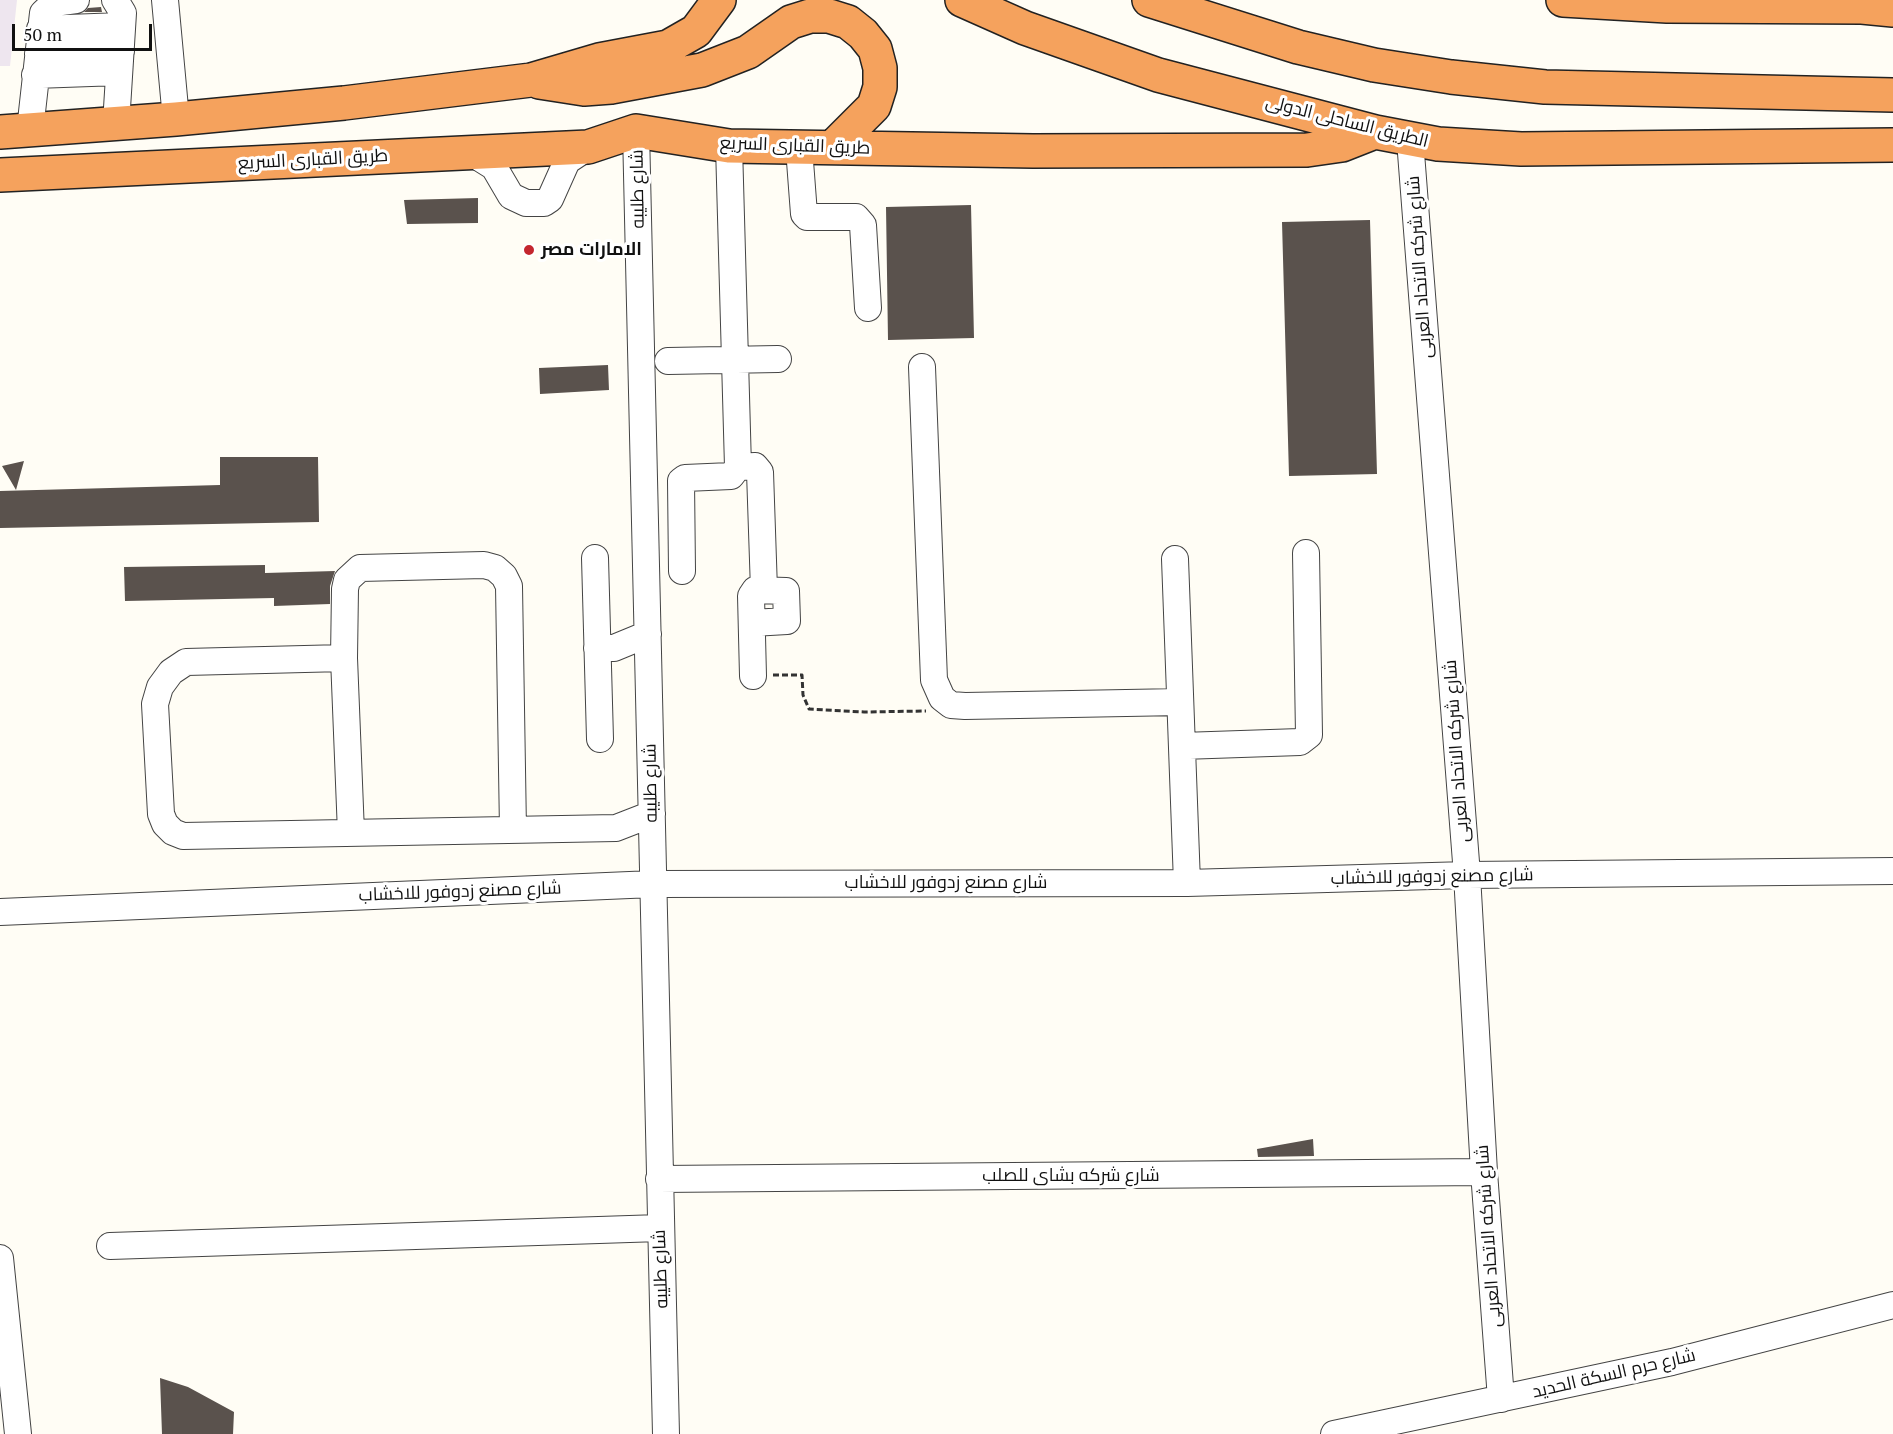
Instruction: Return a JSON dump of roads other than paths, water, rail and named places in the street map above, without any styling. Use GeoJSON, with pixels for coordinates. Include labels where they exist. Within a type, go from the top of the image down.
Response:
{"type":"FeatureCollection","features":[{"type":"Feature","properties":{"kind":"highway"},"geometry":{"type":"LineString","coordinates":[[15,131],[344,103],[531,80],[610,58],[668,47],[696,31],[719,0]]}},
{"type":"Feature","properties":{"kind":"highway","name":"الطريق الساحلى الدولى"},"geometry":{"type":"LineString","coordinates":[[962,0],[1024,28],[1148,72],[1410,140],[1466,147],[1521,149],[1893,145]]}},
{"type":"Feature","properties":{"kind":"highway"},"geometry":{"type":"LineString","coordinates":[[1149,0],[1298,47],[1374,65],[1451,77],[1545,87],[1888,94]]}},
{"type":"Feature","properties":{"kind":"highway"},"geometry":{"type":"LineString","coordinates":[[1563,0],[1733,7],[1862,7],[1893,10]]}},
{"type":"Feature","properties":{"kind":"highway"},"geometry":{"type":"LineString","coordinates":[[531,80],[584,89],[640,84],[692,73],[734,60],[791,22],[810,16],[829,16],[848,22],[863,34],[875,49],[880,68],[880,87],[874,106],[834,147]]}},
{"type":"Feature","properties":{"kind":"highway","name":"طريق القبارى السريع"},"geometry":{"type":"LineString","coordinates":[[0,176],[588,147],[636,131],[729,146],[1033,151],[1307,150],[1342,145],[1375,132]]}},
{"type":"Feature","properties":{"kind":"street"},"geometry":{"type":"LineString","coordinates":[[15,131],[37,64],[43,13],[48,7],[61,1],[76,0]]}},
{"type":"Feature","properties":{"kind":"street"},"geometry":{"type":"LineString","coordinates":[[115,0],[122,9],[116,124]]}},
{"type":"Feature","properties":{"kind":"street"},"geometry":{"type":"LineString","coordinates":[[165,0],[176,119]]}},
{"type":"Feature","properties":{"kind":"street"},"geometry":{"type":"LineString","coordinates":[[40,29],[122,26]]}},
{"type":"Feature","properties":{"kind":"street"},"geometry":{"type":"LineString","coordinates":[[37,64],[120,62]]}},
{"type":"Feature","properties":{"kind":"street","name":"شارع طليبه"},"geometry":{"type":"LineString","coordinates":[[636,131],[666,1434]]}},
{"type":"Feature","properties":{"kind":"street","name":"شارع شركه الاتحاد العربى"},"geometry":{"type":"LineString","coordinates":[[1410,140],[1467,875],[1484,1172],[1501,1399]]}},
{"type":"Feature","properties":{"kind":"street"},"geometry":{"type":"LineString","coordinates":[[682,571],[681,481],[685,478],[731,476],[738,467],[729,146]]}},
{"type":"Feature","properties":{"kind":"street"},"geometry":{"type":"LineString","coordinates":[[470,152],[494,167],[511,196],[526,203],[544,203],[550,199],[567,161],[588,147]]}},
{"type":"Feature","properties":{"kind":"street"},"geometry":{"type":"LineString","coordinates":[[799,148],[804,214],[810,218],[856,217],[863,225],[868,308]]}},
{"type":"Feature","properties":{"kind":"street"},"geometry":{"type":"LineString","coordinates":[[669,361],[778,359]]}},
{"type":"Feature","properties":{"kind":"street"},"geometry":{"type":"LineString","coordinates":[[922,367],[934,680],[942,698],[951,705],[1180,702]]}},
{"type":"Feature","properties":{"kind":"street"},"geometry":{"type":"LineString","coordinates":[[738,467],[755,466],[760,472],[764,590]]}},
{"type":"Feature","properties":{"kind":"street"},"geometry":{"type":"LineString","coordinates":[[1182,746],[1300,742],[1310,735],[1306,553]]}},
{"type":"Feature","properties":{"kind":"street"},"geometry":{"type":"LineString","coordinates":[[595,558],[600,739]]}},
{"type":"Feature","properties":{"kind":"street"},"geometry":{"type":"LineString","coordinates":[[1175,559],[1187,883]]}},
{"type":"Feature","properties":{"kind":"street"},"geometry":{"type":"LineString","coordinates":[[351,833],[344,658],[345,588],[353,573],[360,568],[484,565],[495,568],[504,576],[509,586],[513,830]]}},
{"type":"Feature","properties":{"kind":"street"},"geometry":{"type":"LineString","coordinates":[[752,623],[784,622],[788,617],[786,591],[755,590],[751,596],[753,676]]}},
{"type":"Feature","properties":{"kind":"street"},"geometry":{"type":"LineString","coordinates":[[597,648],[614,648],[648,634]]}},
{"type":"Feature","properties":{"kind":"street"},"geometry":{"type":"LineString","coordinates":[[344,658],[186,662],[171,672],[160,687],[155,704],[161,814],[173,832],[183,836],[616,828],[652,814]]}},
{"type":"Feature","properties":{"kind":"street","name":"شارع مصنع زدوفور للاخشاب"},"geometry":{"type":"LineString","coordinates":[[0,912],[653,884],[1187,883],[1467,875],[1893,871]]}},
{"type":"Feature","properties":{"kind":"street","name":"شارع شركه بشاى للصلب"},"geometry":{"type":"LineString","coordinates":[[659,1179],[1484,1172]]}},
{"type":"Feature","properties":{"kind":"street"},"geometry":{"type":"LineString","coordinates":[[110,1246],[660,1228]]}},
{"type":"Feature","properties":{"kind":"street"},"geometry":{"type":"LineString","coordinates":[[0,1258],[18,1434]]}},
{"type":"Feature","properties":{"kind":"street","name":"شارع حرم السكة الحديد"},"geometry":{"type":"LineString","coordinates":[[1334,1434],[1672,1362],[1893,1305]]}},
{"type":"Feature","properties":{"kind":"place","name":"الامارات مصر"},"geometry":{"type":"Point","coordinates":[529,250]}}]}
